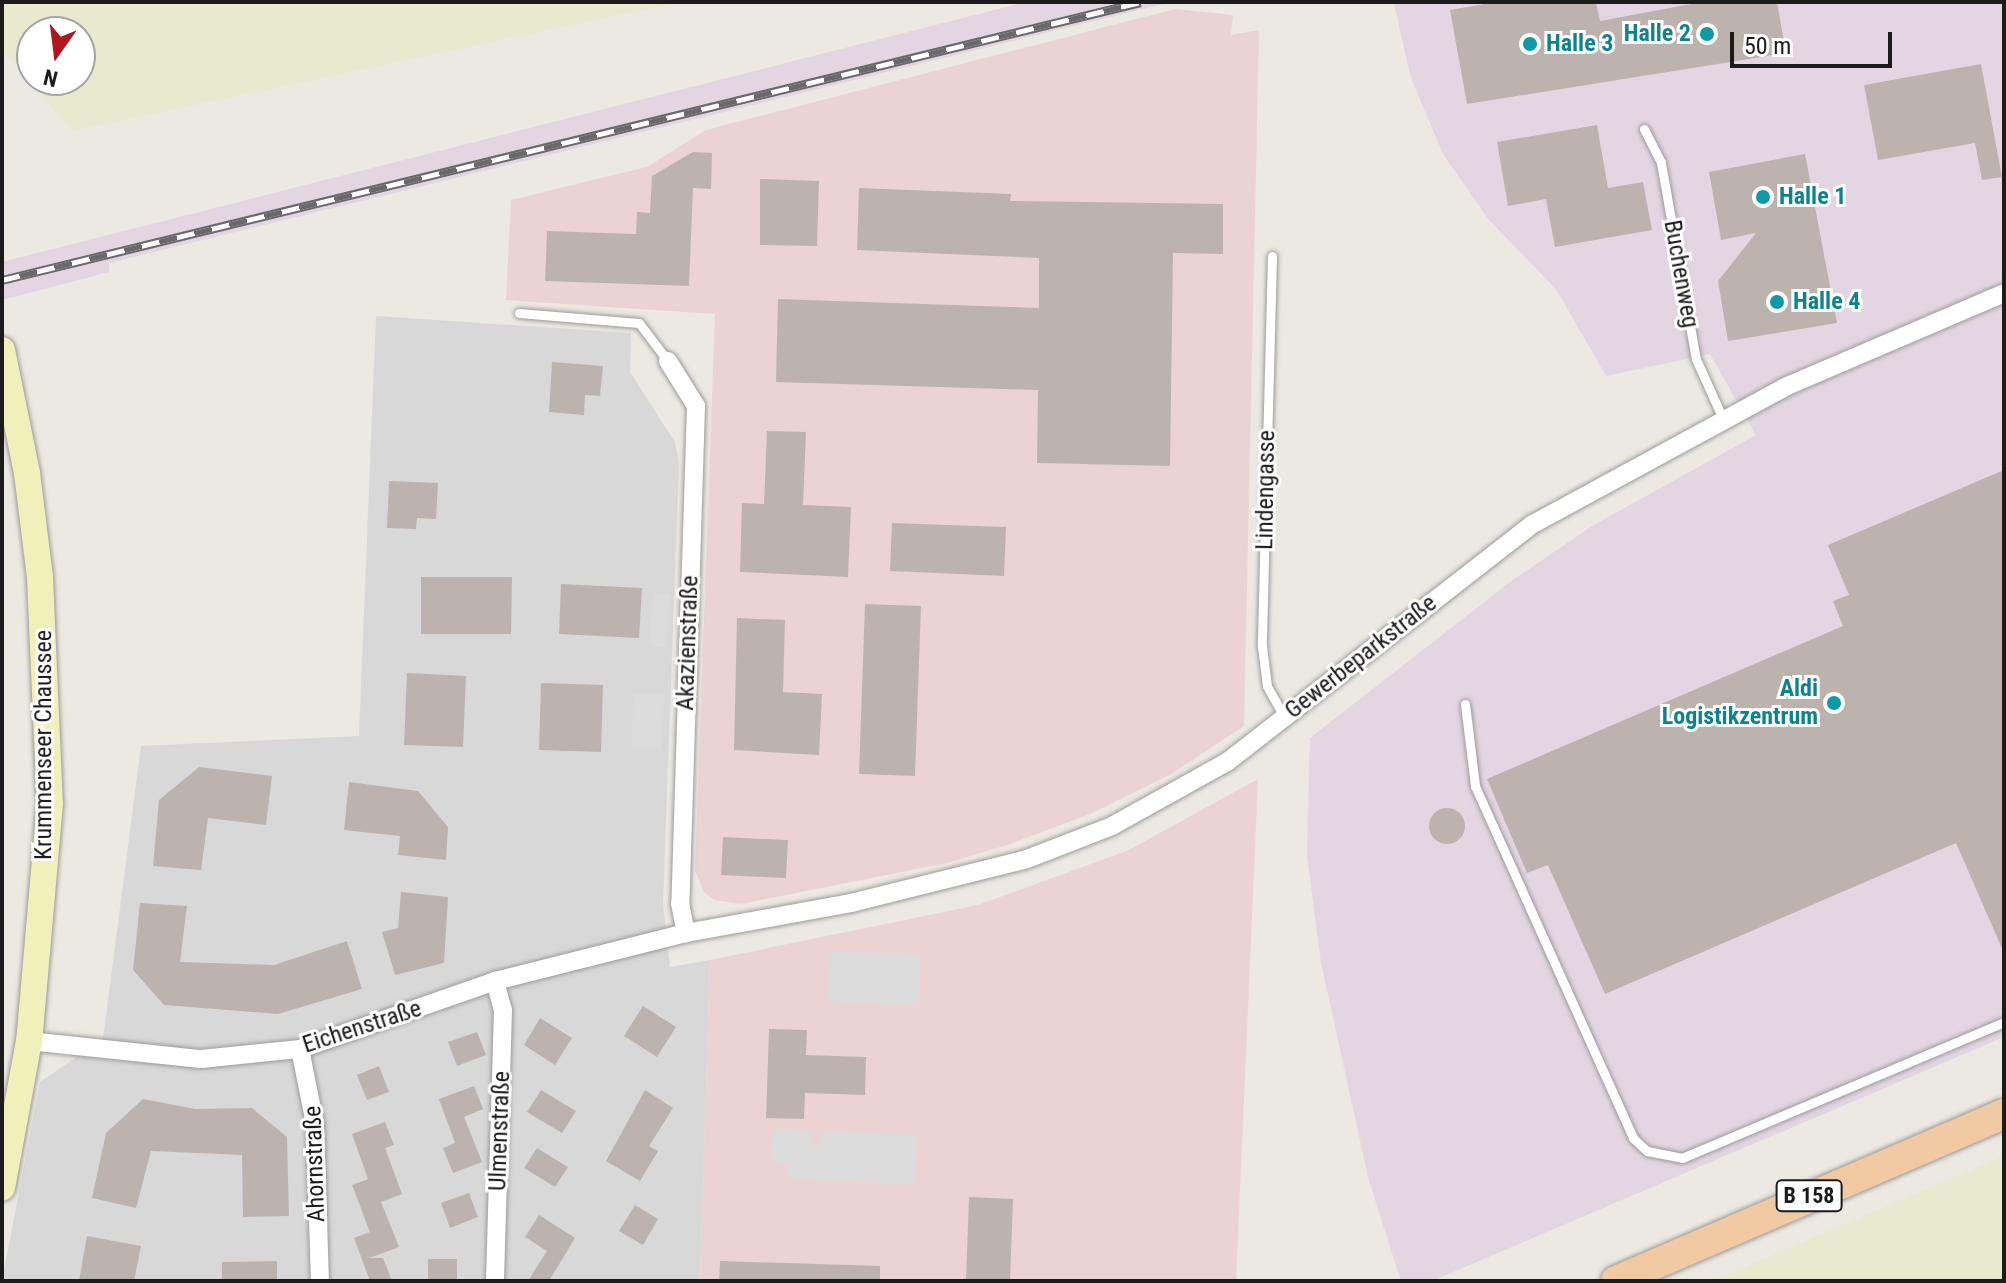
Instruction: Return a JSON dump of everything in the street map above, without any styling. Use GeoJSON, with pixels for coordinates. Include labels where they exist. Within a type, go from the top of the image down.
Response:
{"type":"FeatureCollection","features":[{"type":"Feature","properties":{"kind":"main road","name":"Krummenseer Chaussee"},"geometry":{"type":"LineString","coordinates":[[2,1188],[29,1041],[50,803],[46,669],[27,473],[3,354]]}},
{"type":"Feature","properties":{"kind":"main road","name":"B 158"},"geometry":{"type":"LineString","coordinates":[[1616,1281],[2004,1114]]}},
{"type":"Feature","properties":{"kind":"street","name":"Gewerbeparkstraße"},"geometry":{"type":"LineString","coordinates":[[686,933],[851,903],[1027,859],[1170,797],[1285,718],[1533,524],[1723,419],[2004,293]]}},
{"type":"Feature","properties":{"kind":"street","name":"Akazienstraße"},"geometry":{"type":"LineString","coordinates":[[668,361],[696,406],[680,903],[686,933]]}},
{"type":"Feature","properties":{"kind":"street","name":"Eichenstraße"},"geometry":{"type":"LineString","coordinates":[[29,1041],[201,1059],[300,1049],[495,981],[686,933]]}},
{"type":"Feature","properties":{"kind":"street","name":"Ulmenstraße"},"geometry":{"type":"LineString","coordinates":[[495,981],[503,1010],[495,1281]]}},
{"type":"Feature","properties":{"kind":"street","name":"Ahornstraße"},"geometry":{"type":"LineString","coordinates":[[300,1049],[314,1113],[320,1281]]}},
{"type":"Feature","properties":{"kind":"lane","name":"Buchenweg"},"geometry":{"type":"LineString","coordinates":[[1644,129],[1661,163],[1696,359],[1723,419]]}},
{"type":"Feature","properties":{"kind":"lane","name":"Lindengasse"},"geometry":{"type":"LineString","coordinates":[[1272,256],[1262,646],[1267,686],[1285,718]]}},
{"type":"Feature","properties":{"kind":"lane"},"geometry":{"type":"LineString","coordinates":[[519,313],[639,323],[668,361]]}},
{"type":"Feature","properties":{"kind":"lane"},"geometry":{"type":"LineString","coordinates":[[1465,704],[1475,786],[1633,1138],[1647,1151],[1682,1158],[2004,1022]]}},
{"type":"Feature","properties":{"kind":"shaded area"},"geometry":{"type":"Polygon","coordinates":[[[1026,2],[1172,2],[109,263],[109,272],[2,300],[2,262],[1026,2]]]}},
{"type":"Feature","properties":{"kind":"shaded area"},"geometry":{"type":"Polygon","coordinates":[[[2004,2],[2004,1037],[1432,1281],[1401,1281],[1369,1181],[1321,963],[1307,855],[1310,738],[1510,582],[1592,526],[1756,435],[1710,354],[1606,376],[1556,289],[1489,220],[1443,154],[1411,78],[1394,4],[2004,2]]]}},
{"type":"Feature","properties":{"kind":"shaded area"},"geometry":{"type":"Polygon","coordinates":[[[1175,9],[1233,15],[1231,35],[1259,30],[1244,726],[1171,774],[1090,814],[1007,845],[947,863],[741,904],[714,900],[704,892],[695,870],[715,314],[506,300],[511,200],[647,167],[706,130],[1175,9]]]}},
{"type":"Feature","properties":{"kind":"shaded area"},"geometry":{"type":"Polygon","coordinates":[[[376,316],[631,333],[630,372],[675,442],[679,464],[663,904],[670,967],[710,960],[700,1281],[2,1281],[40,1082],[103,1039],[141,746],[359,736],[376,316]]]}},
{"type":"Feature","properties":{"kind":"shaded area"},"geometry":{"type":"Polygon","coordinates":[[[653,593],[670,594],[666,647],[649,647],[653,593]]]}},
{"type":"Feature","properties":{"kind":"shaded area"},"geometry":{"type":"Polygon","coordinates":[[[634,693],[664,695],[661,749],[631,747],[634,693]]]}},
{"type":"Feature","properties":{"kind":"shaded area"},"geometry":{"type":"Polygon","coordinates":[[[1258,779],[1236,1281],[700,1281],[710,960],[978,905],[1129,850],[1258,779]]]}},
{"type":"Feature","properties":{"kind":"shaded area"},"geometry":{"type":"Polygon","coordinates":[[[830,951],[920,955],[918,1006],[828,1002],[830,951]]]}},
{"type":"Feature","properties":{"kind":"shaded area"},"geometry":{"type":"Polygon","coordinates":[[[773,1130],[811,1131],[811,1145],[820,1146],[821,1131],[917,1135],[915,1184],[788,1179],[788,1164],[771,1163],[773,1130]]]}},
{"type":"Feature","properties":{"kind":"green space"},"geometry":{"type":"Polygon","coordinates":[[[2,2],[680,2],[72,131],[42,96],[96,96],[96,16],[16,16],[16,66],[2,50],[2,2]]]}},
{"type":"Feature","properties":{"kind":"green space"},"geometry":{"type":"Polygon","coordinates":[[[2004,1156],[2004,1281],[1712,1281],[2004,1156]]]}},
{"type":"Feature","properties":{"kind":"building"},"geometry":{"type":"Polygon","coordinates":[[[1496,2],[1596,2],[1600,21],[1702,2],[1777,2],[1786,53],[1467,104],[1450,10],[1496,2]]]}},
{"type":"Feature","properties":{"kind":"building"},"geometry":{"type":"Polygon","coordinates":[[[1981,64],[2002,177],[1982,180],[1975,143],[1878,160],[1864,85],[1981,64]]]}},
{"type":"Feature","properties":{"kind":"building"},"geometry":{"type":"Polygon","coordinates":[[[1597,125],[1608,188],[1643,182],[1652,230],[1555,247],[1546,199],[1508,206],[1497,142],[1597,125]]]}},
{"type":"Feature","properties":{"kind":"building"},"geometry":{"type":"Polygon","coordinates":[[[693,152],[712,153],[711,189],[693,188],[689,286],[545,281],[547,231],[636,234],[637,212],[650,213],[652,176],[693,152]]]}},
{"type":"Feature","properties":{"kind":"building"},"geometry":{"type":"Polygon","coordinates":[[[1805,154],[1837,323],[1728,341],[1718,281],[1756,233],[1721,240],[1709,172],[1805,154]]]}},
{"type":"Feature","properties":{"kind":"building"},"geometry":{"type":"Polygon","coordinates":[[[760,179],[819,181],[817,246],[760,245],[760,179]]]}},
{"type":"Feature","properties":{"kind":"building"},"geometry":{"type":"Polygon","coordinates":[[[859,188],[1011,194],[1010,201],[1223,204],[1223,254],[1173,253],[1170,466],[1037,463],[1038,390],[776,382],[778,299],[1039,308],[1039,258],[857,250],[859,188]]]}},
{"type":"Feature","properties":{"kind":"building"},"geometry":{"type":"Polygon","coordinates":[[[552,362],[603,366],[600,396],[585,395],[584,415],[549,412],[552,362]]]}},
{"type":"Feature","properties":{"kind":"building"},"geometry":{"type":"Polygon","coordinates":[[[767,431],[806,432],[803,505],[851,507],[848,577],[740,572],[742,503],[764,504],[767,431]]]}},
{"type":"Feature","properties":{"kind":"building","name":"Aldi Logistikzentrum"},"geometry":{"type":"Polygon","coordinates":[[[2004,470],[2004,953],[1956,843],[1605,994],[1548,865],[1527,873],[1487,779],[1843,626],[1833,601],[1849,595],[1828,545],[2004,470]]]}},
{"type":"Feature","properties":{"kind":"building"},"geometry":{"type":"Polygon","coordinates":[[[389,481],[438,483],[436,519],[417,518],[416,529],[387,528],[389,481]]]}},
{"type":"Feature","properties":{"kind":"building"},"geometry":{"type":"Polygon","coordinates":[[[892,523],[1006,527],[1004,576],[890,571],[892,523]]]}},
{"type":"Feature","properties":{"kind":"building"},"geometry":{"type":"Polygon","coordinates":[[[421,577],[512,577],[511,634],[421,634],[421,577]]]}},
{"type":"Feature","properties":{"kind":"building"},"geometry":{"type":"Polygon","coordinates":[[[561,584],[642,588],[639,638],[559,634],[561,584]]]}},
{"type":"Feature","properties":{"kind":"building"},"geometry":{"type":"Polygon","coordinates":[[[865,604],[921,606],[915,776],[859,774],[865,604]]]}},
{"type":"Feature","properties":{"kind":"building"},"geometry":{"type":"Polygon","coordinates":[[[737,618],[785,620],[783,692],[822,694],[819,755],[734,750],[737,618]]]}},
{"type":"Feature","properties":{"kind":"building"},"geometry":{"type":"Polygon","coordinates":[[[407,673],[466,676],[463,747],[404,745],[407,673]]]}},
{"type":"Feature","properties":{"kind":"building"},"geometry":{"type":"Polygon","coordinates":[[[541,683],[603,685],[601,752],[539,750],[541,683]]]}},
{"type":"Feature","properties":{"kind":"building"},"geometry":{"type":"Polygon","coordinates":[[[199,767],[272,776],[266,825],[208,818],[201,870],[153,866],[159,800],[199,767]]]}},
{"type":"Feature","properties":{"kind":"building"},"geometry":{"type":"Polygon","coordinates":[[[349,782],[418,791],[448,827],[446,860],[398,855],[400,836],[344,830],[349,782]]]}},
{"type":"Feature","properties":{"kind":"building"},"geometry":{"type":"Polygon","coordinates":[[[1447,808],[1460,813],[1465,826],[1460,839],[1447,844],[1434,839],[1429,826],[1434,813],[1447,808]]]}},
{"type":"Feature","properties":{"kind":"building"},"geometry":{"type":"Polygon","coordinates":[[[723,837],[788,840],[786,878],[721,875],[723,837]]]}},
{"type":"Feature","properties":{"kind":"building"},"geometry":{"type":"Polygon","coordinates":[[[401,892],[448,897],[444,963],[395,975],[382,932],[398,928],[401,892]]]}},
{"type":"Feature","properties":{"kind":"building"},"geometry":{"type":"Polygon","coordinates":[[[140,903],[187,906],[180,962],[274,965],[347,941],[362,989],[278,1014],[164,1005],[133,970],[140,903]]]}},
{"type":"Feature","properties":{"kind":"building"},"geometry":{"type":"Polygon","coordinates":[[[643,1006],[676,1027],[657,1057],[624,1036],[643,1006]]]}},
{"type":"Feature","properties":{"kind":"building"},"geometry":{"type":"Polygon","coordinates":[[[540,1018],[572,1038],[555,1065],[524,1045],[540,1018]]]}},
{"type":"Feature","properties":{"kind":"building"},"geometry":{"type":"Polygon","coordinates":[[[769,1029],[807,1030],[806,1055],[866,1057],[865,1095],[805,1093],[804,1119],[766,1118],[769,1029]]]}},
{"type":"Feature","properties":{"kind":"building"},"geometry":{"type":"Polygon","coordinates":[[[477,1032],[486,1055],[457,1066],[448,1042],[477,1032]]]}},
{"type":"Feature","properties":{"kind":"building"},"geometry":{"type":"Polygon","coordinates":[[[379,1066],[389,1092],[367,1100],[357,1075],[379,1066]]]}},
{"type":"Feature","properties":{"kind":"building"},"geometry":{"type":"Polygon","coordinates":[[[474,1086],[483,1109],[464,1117],[482,1162],[453,1173],[443,1148],[455,1143],[439,1099],[474,1086]]]}},
{"type":"Feature","properties":{"kind":"building"},"geometry":{"type":"Polygon","coordinates":[[[541,1090],[576,1111],[562,1133],[527,1112],[541,1090]]]}},
{"type":"Feature","properties":{"kind":"building"},"geometry":{"type":"Polygon","coordinates":[[[645,1090],[673,1108],[649,1146],[658,1151],[640,1181],[606,1161],[645,1090]]]}},
{"type":"Feature","properties":{"kind":"building"},"geometry":{"type":"Polygon","coordinates":[[[143,1099],[195,1109],[252,1108],[287,1137],[289,1216],[243,1217],[242,1155],[151,1151],[136,1208],[92,1198],[106,1133],[143,1099]]]}},
{"type":"Feature","properties":{"kind":"building"},"geometry":{"type":"Polygon","coordinates":[[[385,1122],[394,1145],[385,1148],[402,1194],[381,1202],[399,1247],[369,1258],[383,1258],[392,1281],[370,1281],[354,1238],[370,1232],[352,1185],[368,1179],[352,1134],[385,1122]]]}},
{"type":"Feature","properties":{"kind":"building"},"geometry":{"type":"Polygon","coordinates":[[[537,1148],[568,1167],[555,1187],[524,1168],[537,1148]]]}},
{"type":"Feature","properties":{"kind":"building"},"geometry":{"type":"Polygon","coordinates":[[[469,1193],[478,1217],[450,1228],[441,1203],[469,1193]]]}},
{"type":"Feature","properties":{"kind":"building"},"geometry":{"type":"Polygon","coordinates":[[[969,1197],[1013,1199],[1010,1281],[966,1281],[969,1197]]]}},
{"type":"Feature","properties":{"kind":"building"},"geometry":{"type":"Polygon","coordinates":[[[635,1205],[658,1219],[643,1245],[619,1231],[635,1205]]]}},
{"type":"Feature","properties":{"kind":"building"},"geometry":{"type":"Polygon","coordinates":[[[539,1215],[575,1238],[549,1281],[528,1281],[547,1251],[525,1237],[539,1215]]]}},
{"type":"Feature","properties":{"kind":"building"},"geometry":{"type":"Polygon","coordinates":[[[87,1236],[141,1246],[134,1281],[79,1281],[87,1236]]]}},
{"type":"Feature","properties":{"kind":"building"},"geometry":{"type":"Polygon","coordinates":[[[428,1259],[457,1259],[457,1281],[428,1281],[428,1259]]]}},
{"type":"Feature","properties":{"kind":"building"},"geometry":{"type":"Polygon","coordinates":[[[277,1261],[277,1281],[222,1281],[222,1262],[277,1261]]]}},
{"type":"Feature","properties":{"kind":"building"},"geometry":{"type":"Polygon","coordinates":[[[720,1261],[880,1266],[880,1281],[719,1281],[720,1261]]]}},
{"type":"Feature","properties":{"kind":"railway"},"geometry":{"type":"LineString","coordinates":[[2,280],[1141,2]]}},
{"type":"Feature","properties":{"kind":"place","name":"Halle 2"},"geometry":{"type":"Point","coordinates":[1707,34]}},
{"type":"Feature","properties":{"kind":"place","name":"Halle 3"},"geometry":{"type":"Point","coordinates":[1530,44]}},
{"type":"Feature","properties":{"kind":"place","name":"Halle 1"},"geometry":{"type":"Point","coordinates":[1763,197]}},
{"type":"Feature","properties":{"kind":"place","name":"Halle 4"},"geometry":{"type":"Point","coordinates":[1777,302]}},
{"type":"Feature","properties":{"kind":"place","name":"Aldi Logistikzentrum"},"geometry":{"type":"Point","coordinates":[1834,703]}}]}
